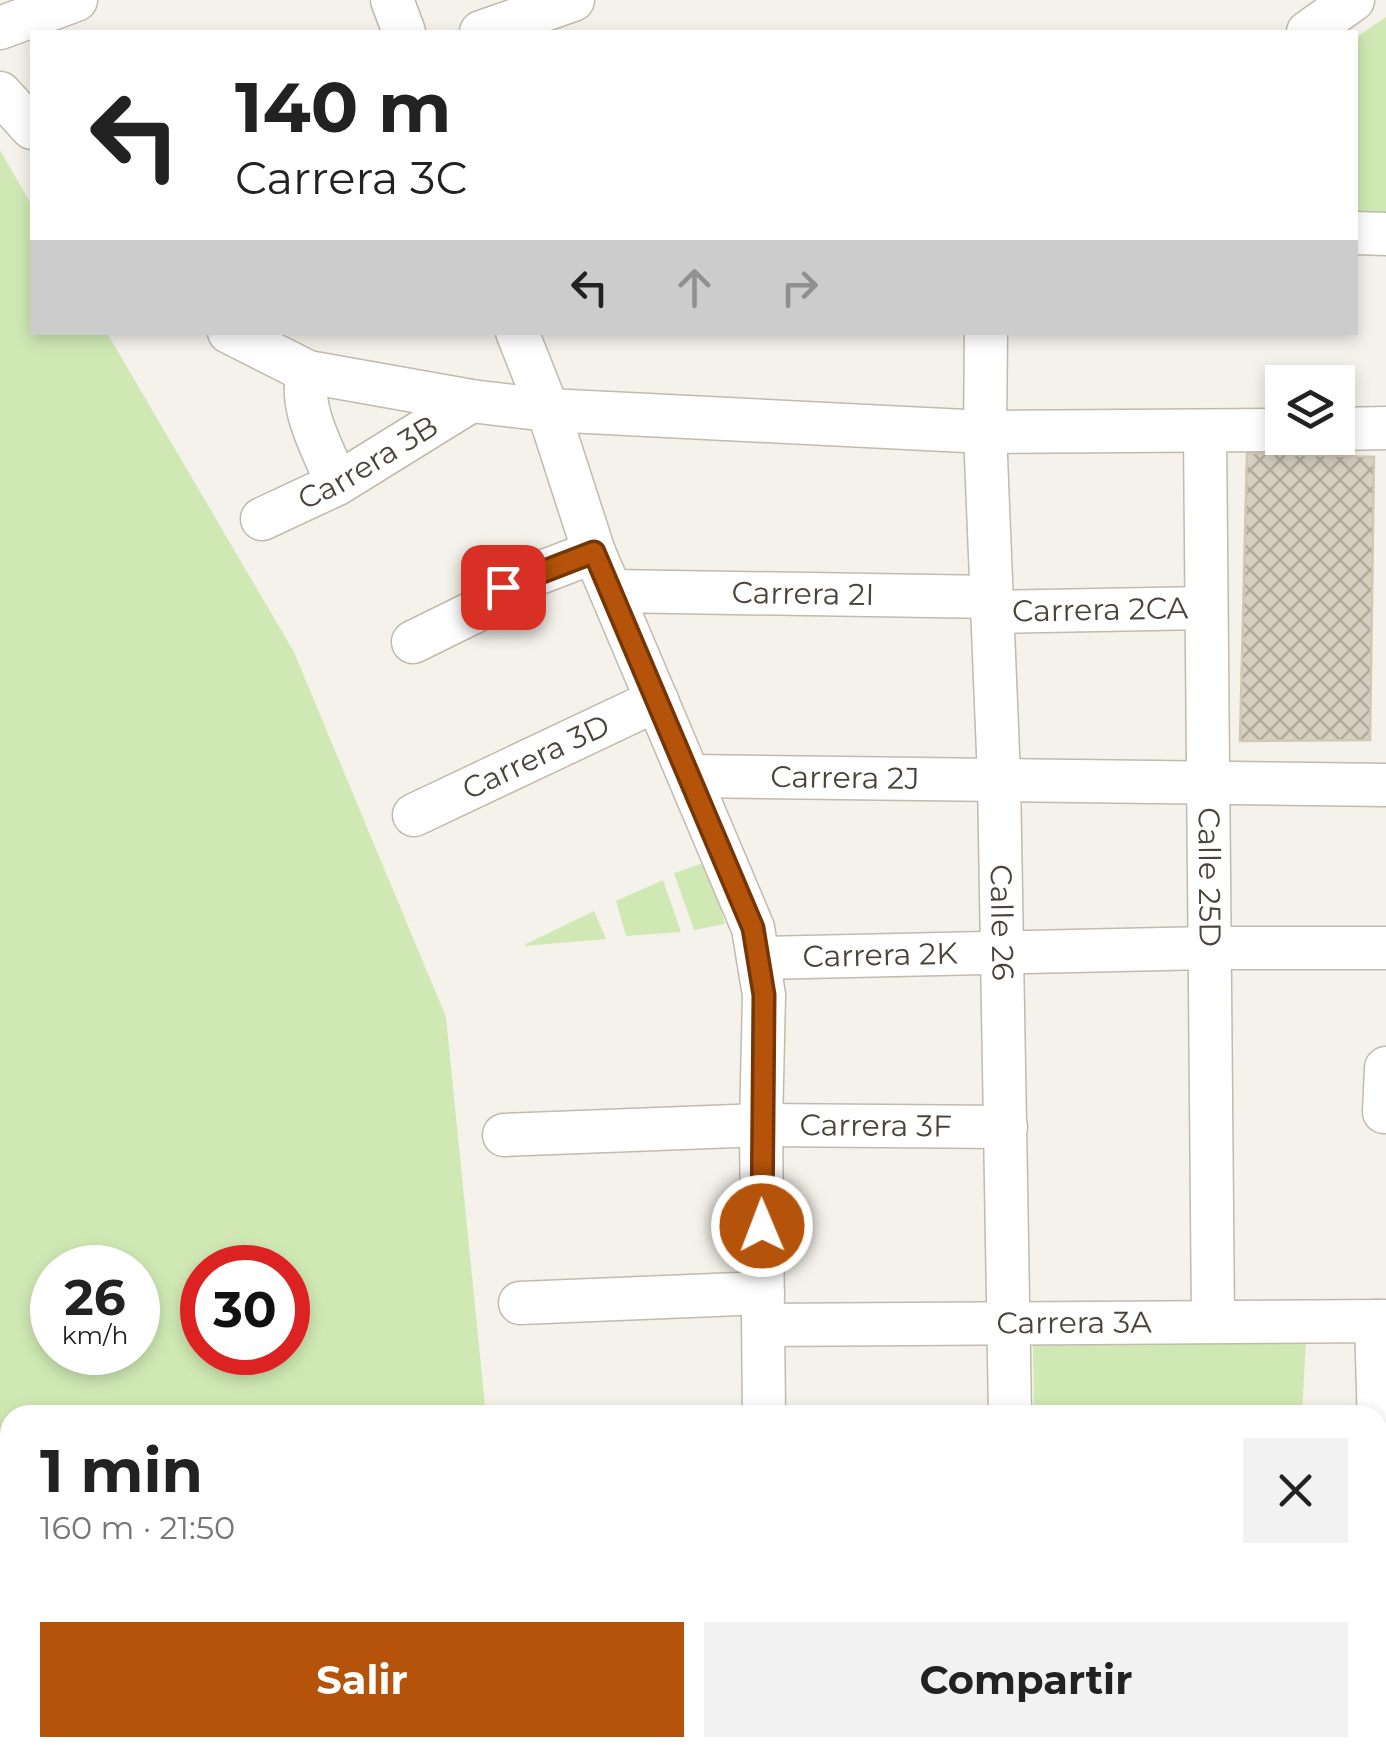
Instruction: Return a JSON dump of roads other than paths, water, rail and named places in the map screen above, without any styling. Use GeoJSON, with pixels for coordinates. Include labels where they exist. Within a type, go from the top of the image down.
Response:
{"type":"FeatureCollection","features":[{"type":"Feature","properties":{"kind":"street"},"geometry":{"type":"LineString","coordinates":[[0,28],[76,0]]}},
{"type":"Feature","properties":{"kind":"street"},"geometry":{"type":"LineString","coordinates":[[392,0],[403,30]]}},
{"type":"Feature","properties":{"kind":"street"},"geometry":{"type":"LineString","coordinates":[[487,30],[573,0]]}},
{"type":"Feature","properties":{"kind":"street"},"geometry":{"type":"LineString","coordinates":[[1311,30],[1353,0]]}},
{"type":"Feature","properties":{"kind":"street"},"geometry":{"type":"LineString","coordinates":[[0,93],[30,126]]}},
{"type":"Feature","properties":{"kind":"street"},"geometry":{"type":"LineString","coordinates":[[1358,233],[1386,234]]}},
{"type":"Feature","properties":{"kind":"street"},"geometry":{"type":"LineString","coordinates":[[235,335],[308,372],[548,410],[985,432],[1265,430]]}},
{"type":"Feature","properties":{"kind":"street"},"geometry":{"type":"LineString","coordinates":[[519,335],[594,552],[753,928],[764,995],[764,1405]]}},
{"type":"Feature","properties":{"kind":"street","name":"Calle 26"},"geometry":{"type":"LineString","coordinates":[[986,335],[985,432],[1004,954],[1010,1405]]}},
{"type":"Feature","properties":{"kind":"street"},"geometry":{"type":"LineString","coordinates":[[308,372],[303,389],[306,407],[337,484]]}},
{"type":"Feature","properties":{"kind":"street","name":"Carrera 3B"},"geometry":{"type":"LineString","coordinates":[[262,519],[337,484],[471,400]]}},
{"type":"Feature","properties":{"kind":"street"},"geometry":{"type":"LineString","coordinates":[[1355,429],[1386,428]]}},
{"type":"Feature","properties":{"kind":"street","name":"Calle 25D"},"geometry":{"type":"LineString","coordinates":[[1205,432],[1213,1320]]}},
{"type":"Feature","properties":{"kind":"street"},"geometry":{"type":"LineString","coordinates":[[413,642],[476,611],[503,587],[594,552]]}},
{"type":"Feature","properties":{"kind":"street","name":"Carrera 2I"},"geometry":{"type":"LineString","coordinates":[[613,591],[992,604]]}},
{"type":"Feature","properties":{"kind":"street","name":"Carrera 2CA"},"geometry":{"type":"LineString","coordinates":[[992,604],[1206,608]]}},
{"type":"Feature","properties":{"kind":"street","name":"Carrera 3D"},"geometry":{"type":"LineString","coordinates":[[414,814],[657,700]]}},
{"type":"Feature","properties":{"kind":"street","name":"Carrera 2J"},"geometry":{"type":"LineString","coordinates":[[690,776],[1386,785]]}},
{"type":"Feature","properties":{"kind":"street"},"geometry":{"type":"LineString","coordinates":[[1386,948],[1386,957]]}},
{"type":"Feature","properties":{"kind":"street","name":"Carrera 2K"},"geometry":{"type":"LineString","coordinates":[[758,958],[1386,948]]}},
{"type":"Feature","properties":{"kind":"street"},"geometry":{"type":"LineString","coordinates":[[1384,1112],[1386,1068]]}},
{"type":"Feature","properties":{"kind":"street","name":"Carrera 3F"},"geometry":{"type":"LineString","coordinates":[[504,1135],[761,1125],[1006,1127]]}},
{"type":"Feature","properties":{"kind":"street","name":"Carrera 3A"},"geometry":{"type":"LineString","coordinates":[[520,1303],[764,1309],[1009,1324],[1381,1321]]}},
{"type":"Feature","properties":{"kind":"street"},"geometry":{"type":"LineString","coordinates":[[1381,1321],[1382,1405]]}}]}
